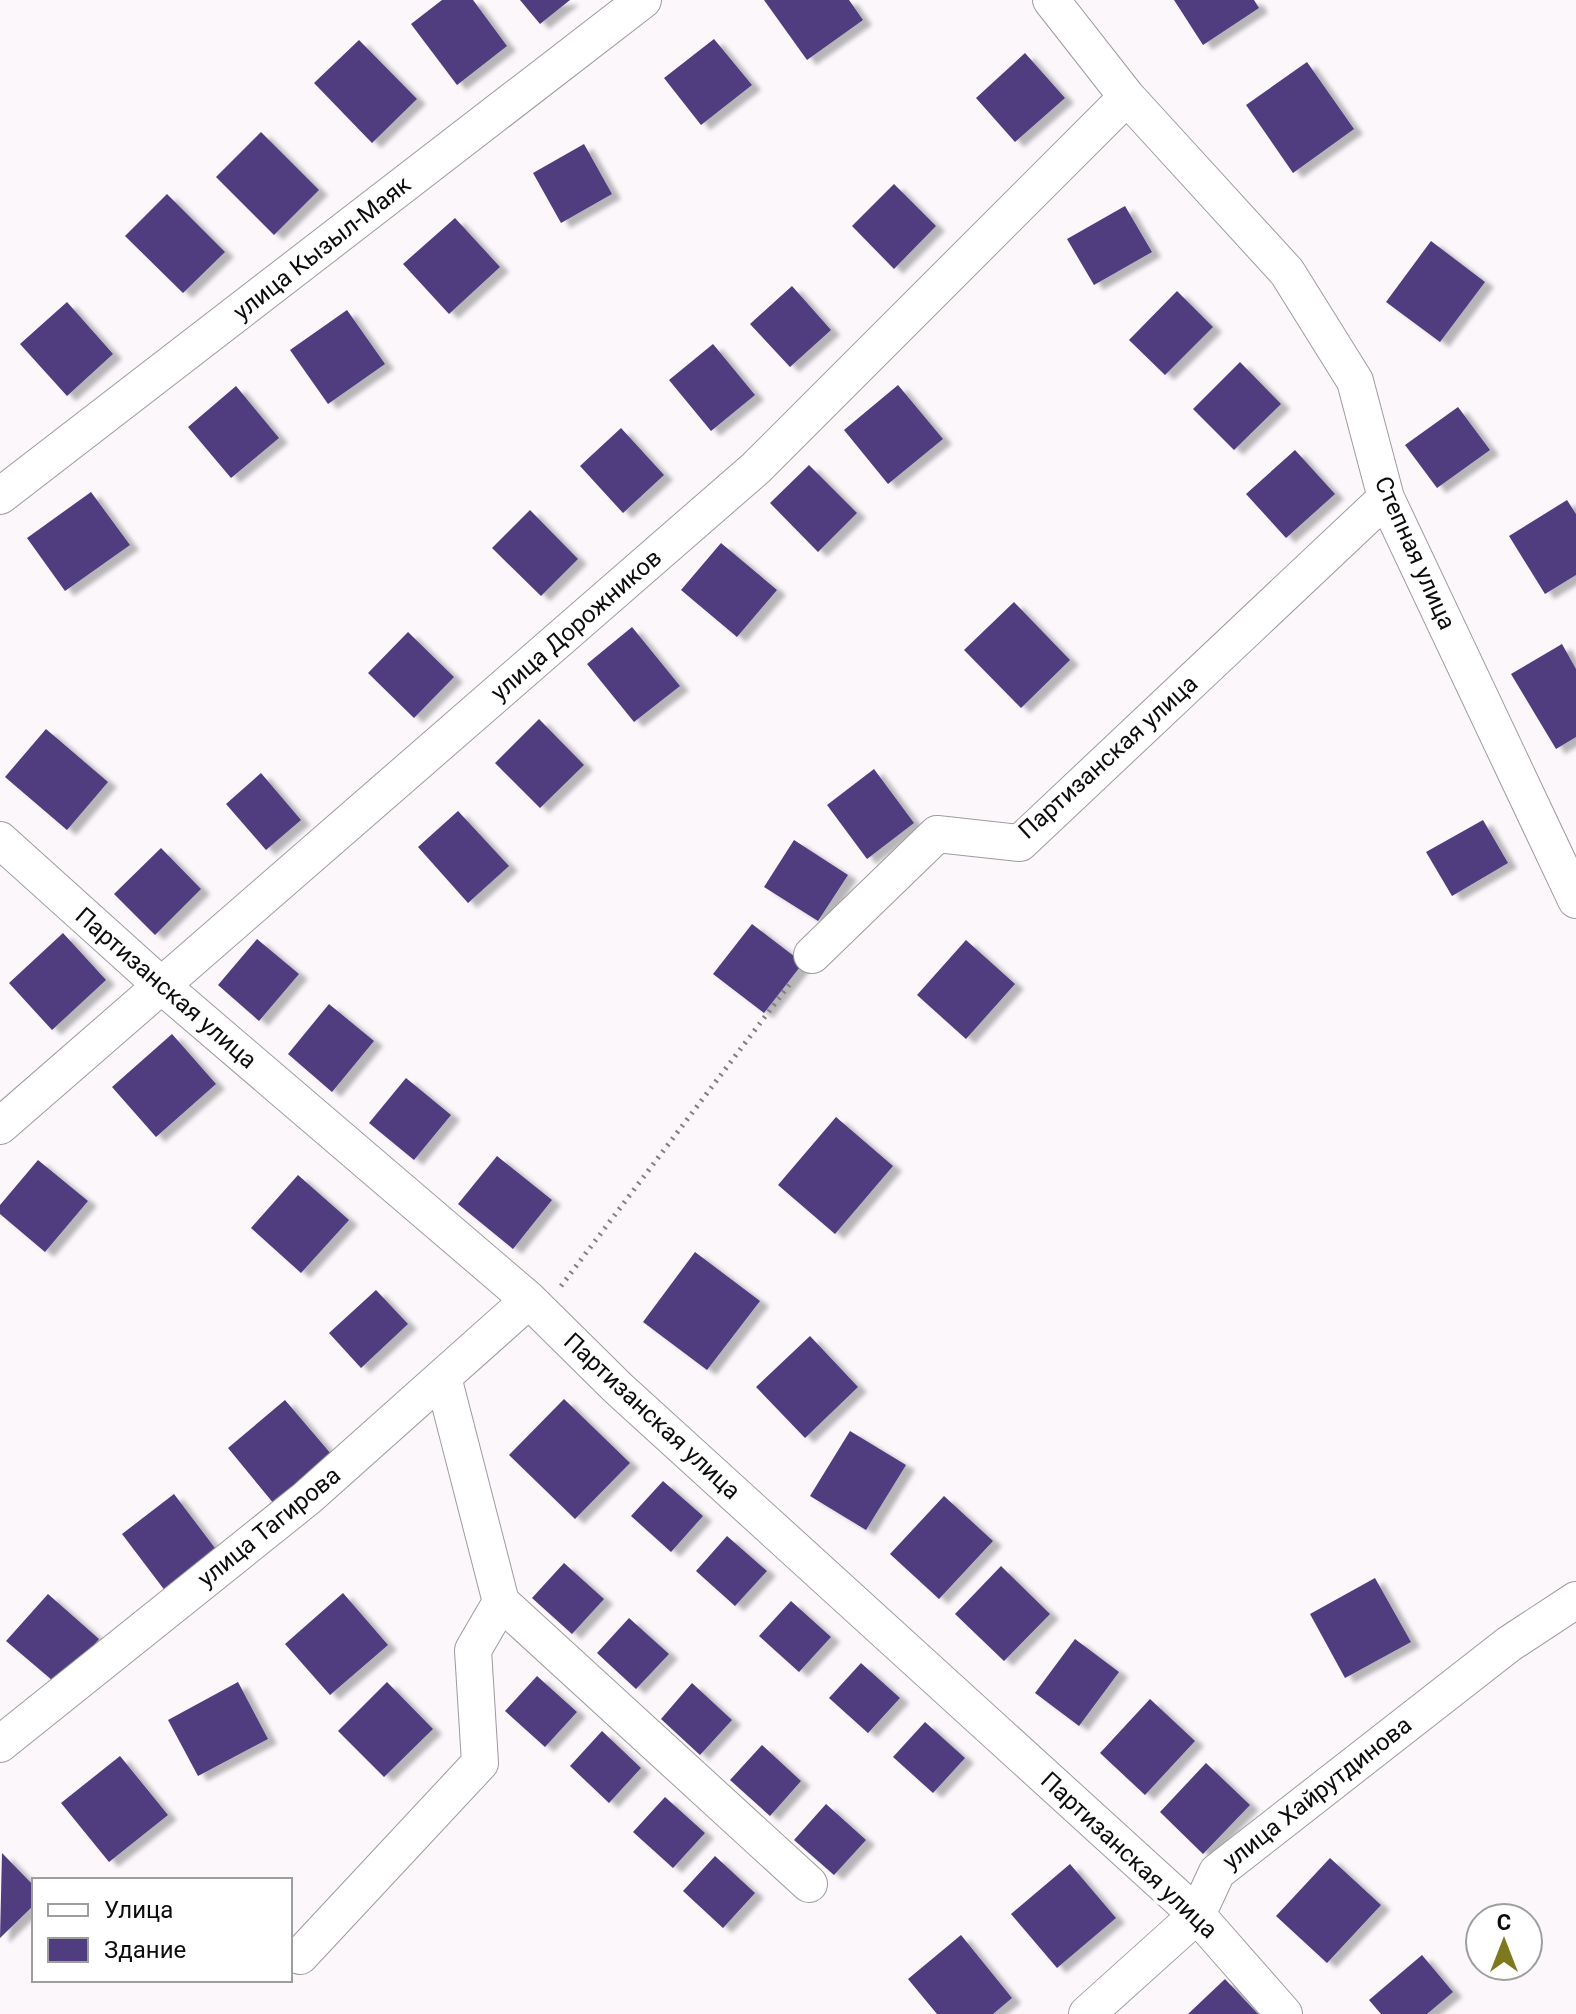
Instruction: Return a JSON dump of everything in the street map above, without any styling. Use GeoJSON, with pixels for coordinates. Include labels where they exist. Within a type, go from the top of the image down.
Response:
{"type":"FeatureCollection","features":[{"type":"Feature","properties":{"kind":"street","name":"улица Кызыл-Маяк"},"geometry":{"type":"LineString","coordinates":[[0,496],[643,0]]}},
{"type":"Feature","properties":{"kind":"street","name":"Степная улица"},"geometry":{"type":"LineString","coordinates":[[1051,0],[1127,97],[1287,272],[1355,381],[1386,498],[1564,842],[1576,900]]}},
{"type":"Feature","properties":{"kind":"street","name":"улица Дорожников"},"geometry":{"type":"LineString","coordinates":[[0,1126],[756,468],[1127,97]]}},
{"type":"Feature","properties":{"kind":"street","name":"Партизанская улица"},"geometry":{"type":"LineString","coordinates":[[812,955],[937,834],[1020,843],[1386,498]]}},
{"type":"Feature","properties":{"kind":"street","name":"Партизанская улица"},"geometry":{"type":"LineString","coordinates":[[0,840],[162,986],[535,1306],[618,1388],[1197,1915],[1284,2014]]}},
{"type":"Feature","properties":{"kind":"street","name":"улица Тагирова"},"geometry":{"type":"LineString","coordinates":[[0,1744],[307,1498],[443,1377],[535,1306]]}},
{"type":"Feature","properties":{"kind":"street"},"geometry":{"type":"LineString","coordinates":[[443,1377],[501,1602],[809,1884]]}},
{"type":"Feature","properties":{"kind":"street","name":"улица Хайрутдинова"},"geometry":{"type":"LineString","coordinates":[[1087,2014],[1197,1915],[1217,1872],[1509,1644],[1576,1600]]}},
{"type":"Feature","properties":{"kind":"street"},"geometry":{"type":"LineString","coordinates":[[300,1956],[480,1763],[473,1650],[501,1602]]}},
{"type":"Feature","properties":{"kind":"path"},"geometry":{"type":"LineString","coordinates":[[535,1306],[812,955]]}},
{"type":"Feature","properties":{"kind":"building"},"geometry":{"type":"Polygon","coordinates":[[[442,0],[473,0],[507,46],[457,85],[411,24],[442,0]]]}},
{"type":"Feature","properties":{"kind":"building"},"geometry":{"type":"Polygon","coordinates":[[[520,0],[570,0],[540,24],[520,0]]]}},
{"type":"Feature","properties":{"kind":"building"},"geometry":{"type":"Polygon","coordinates":[[[764,0],[849,0],[863,20],[807,60],[764,0]]]}},
{"type":"Feature","properties":{"kind":"building"},"geometry":{"type":"Polygon","coordinates":[[[1174,0],[1254,0],[1259,8],[1203,45],[1174,0]]]}},
{"type":"Feature","properties":{"kind":"building"},"geometry":{"type":"Polygon","coordinates":[[[714,39],[752,85],[701,125],[664,78],[714,39]]]}},
{"type":"Feature","properties":{"kind":"building"},"geometry":{"type":"Polygon","coordinates":[[[359,40],[417,99],[372,143],[314,83],[359,40]]]}},
{"type":"Feature","properties":{"kind":"building"},"geometry":{"type":"Polygon","coordinates":[[[1025,53],[1065,98],[1015,142],[976,98],[1025,53]]]}},
{"type":"Feature","properties":{"kind":"building"},"geometry":{"type":"Polygon","coordinates":[[[1307,62],[1354,129],[1293,173],[1246,105],[1307,62]]]}},
{"type":"Feature","properties":{"kind":"building"},"geometry":{"type":"Polygon","coordinates":[[[261,132],[319,190],[274,235],[216,177],[261,132]]]}},
{"type":"Feature","properties":{"kind":"building"},"geometry":{"type":"Polygon","coordinates":[[[584,144],[612,194],[561,223],[533,173],[584,144]]]}},
{"type":"Feature","properties":{"kind":"building"},"geometry":{"type":"Polygon","coordinates":[[[894,184],[936,226],[894,269],[852,226],[894,184]]]}},
{"type":"Feature","properties":{"kind":"building"},"geometry":{"type":"Polygon","coordinates":[[[167,194],[225,252],[183,293],[125,236],[167,194]]]}},
{"type":"Feature","properties":{"kind":"building"},"geometry":{"type":"Polygon","coordinates":[[[1125,206],[1152,252],[1094,285],[1067,239],[1125,206]]]}},
{"type":"Feature","properties":{"kind":"building"},"geometry":{"type":"Polygon","coordinates":[[[455,218],[500,267],[449,314],[403,264],[455,218]]]}},
{"type":"Feature","properties":{"kind":"building"},"geometry":{"type":"Polygon","coordinates":[[[1431,241],[1485,282],[1440,342],[1386,302],[1431,241]]]}},
{"type":"Feature","properties":{"kind":"building"},"geometry":{"type":"Polygon","coordinates":[[[792,286],[831,330],[790,367],[750,324],[792,286]]]}},
{"type":"Feature","properties":{"kind":"building"},"geometry":{"type":"Polygon","coordinates":[[[1177,291],[1213,327],[1165,375],[1129,340],[1177,291]]]}},
{"type":"Feature","properties":{"kind":"building"},"geometry":{"type":"Polygon","coordinates":[[[67,302],[113,354],[67,396],[20,344],[67,302]]]}},
{"type":"Feature","properties":{"kind":"building"},"geometry":{"type":"Polygon","coordinates":[[[347,310],[385,364],[328,404],[290,350],[347,310]]]}},
{"type":"Feature","properties":{"kind":"building"},"geometry":{"type":"Polygon","coordinates":[[[713,344],[755,395],[711,431],[669,380],[713,344]]]}},
{"type":"Feature","properties":{"kind":"building"},"geometry":{"type":"Polygon","coordinates":[[[1240,362],[1281,404],[1234,450],[1193,409],[1240,362]]]}},
{"type":"Feature","properties":{"kind":"building"},"geometry":{"type":"Polygon","coordinates":[[[898,385],[943,439],[888,484],[844,430],[898,385]]]}},
{"type":"Feature","properties":{"kind":"building"},"geometry":{"type":"Polygon","coordinates":[[[236,386],[279,438],[231,478],[188,427],[236,386]]]}},
{"type":"Feature","properties":{"kind":"building"},"geometry":{"type":"Polygon","coordinates":[[[1458,407],[1490,450],[1437,488],[1405,445],[1458,407]]]}},
{"type":"Feature","properties":{"kind":"building"},"geometry":{"type":"Polygon","coordinates":[[[621,428],[664,475],[623,513],[580,466],[621,428]]]}},
{"type":"Feature","properties":{"kind":"building"},"geometry":{"type":"Polygon","coordinates":[[[1295,450],[1335,494],[1286,538],[1246,494],[1295,450]]]}},
{"type":"Feature","properties":{"kind":"building"},"geometry":{"type":"Polygon","coordinates":[[[809,465],[857,513],[818,552],[770,503],[809,465]]]}},
{"type":"Feature","properties":{"kind":"building"},"geometry":{"type":"Polygon","coordinates":[[[91,492],[130,545],[65,591],[27,538],[91,492]]]}},
{"type":"Feature","properties":{"kind":"building"},"geometry":{"type":"Polygon","coordinates":[[[1567,500],[1576,514],[1576,575],[1545,594],[1509,536],[1567,500]]]}},
{"type":"Feature","properties":{"kind":"building"},"geometry":{"type":"Polygon","coordinates":[[[530,510],[578,559],[541,596],[492,548],[530,510]]]}},
{"type":"Feature","properties":{"kind":"building"},"geometry":{"type":"Polygon","coordinates":[[[721,543],[777,590],[737,637],[681,590],[721,543]]]}},
{"type":"Feature","properties":{"kind":"building"},"geometry":{"type":"Polygon","coordinates":[[[1014,602],[1070,660],[1021,708],[964,650],[1014,602]]]}},
{"type":"Feature","properties":{"kind":"building"},"geometry":{"type":"Polygon","coordinates":[[[632,627],[680,686],[634,722],[587,664],[632,627]]]}},
{"type":"Feature","properties":{"kind":"building"},"geometry":{"type":"Polygon","coordinates":[[[408,632],[454,677],[414,718],[368,673],[408,632]]]}},
{"type":"Feature","properties":{"kind":"building"},"geometry":{"type":"Polygon","coordinates":[[[1562,644],[1576,669],[1576,737],[1556,749],[1511,674],[1562,644]]]}},
{"type":"Feature","properties":{"kind":"building"},"geometry":{"type":"Polygon","coordinates":[[[539,719],[584,765],[540,808],[495,763],[539,719]]]}},
{"type":"Feature","properties":{"kind":"building"},"geometry":{"type":"Polygon","coordinates":[[[46,729],[108,782],[67,830],[5,777],[46,729]]]}},
{"type":"Feature","properties":{"kind":"building"},"geometry":{"type":"Polygon","coordinates":[[[874,769],[914,823],[867,859],[827,805],[874,769]]]}},
{"type":"Feature","properties":{"kind":"building"},"geometry":{"type":"Polygon","coordinates":[[[261,773],[301,820],[266,850],[226,804],[261,773]]]}},
{"type":"Feature","properties":{"kind":"building"},"geometry":{"type":"Polygon","coordinates":[[[458,811],[509,866],[468,903],[418,847],[458,811]]]}},
{"type":"Feature","properties":{"kind":"building"},"geometry":{"type":"Polygon","coordinates":[[[1483,820],[1508,863],[1452,896],[1426,852],[1483,820]]]}},
{"type":"Feature","properties":{"kind":"building"},"geometry":{"type":"Polygon","coordinates":[[[794,840],[848,875],[818,921],[764,887],[794,840]]]}},
{"type":"Feature","properties":{"kind":"building"},"geometry":{"type":"Polygon","coordinates":[[[161,848],[201,889],[155,935],[114,894],[161,848]]]}},
{"type":"Feature","properties":{"kind":"building"},"geometry":{"type":"Polygon","coordinates":[[[752,924],[803,963],[764,1013],[713,974],[752,924]]]}},
{"type":"Feature","properties":{"kind":"building"},"geometry":{"type":"Polygon","coordinates":[[[63,933],[106,980],[52,1030],[9,983],[63,933]]]}},
{"type":"Feature","properties":{"kind":"building"},"geometry":{"type":"Polygon","coordinates":[[[257,939],[299,974],[259,1021],[218,985],[257,939]]]}},
{"type":"Feature","properties":{"kind":"building"},"geometry":{"type":"Polygon","coordinates":[[[966,940],[1015,984],[966,1039],[917,995],[966,940]]]}},
{"type":"Feature","properties":{"kind":"building"},"geometry":{"type":"Polygon","coordinates":[[[329,1004],[374,1041],[332,1092],[288,1054],[329,1004]]]}},
{"type":"Feature","properties":{"kind":"building"},"geometry":{"type":"Polygon","coordinates":[[[172,1034],[216,1084],[156,1137],[112,1087],[172,1034]]]}},
{"type":"Feature","properties":{"kind":"building"},"geometry":{"type":"Polygon","coordinates":[[[406,1078],[451,1115],[414,1160],[369,1123],[406,1078]]]}},
{"type":"Feature","properties":{"kind":"building"},"geometry":{"type":"Polygon","coordinates":[[[836,1117],[893,1166],[835,1234],[778,1185],[836,1117]]]}},
{"type":"Feature","properties":{"kind":"building"},"geometry":{"type":"Polygon","coordinates":[[[497,1156],[552,1200],[513,1249],[458,1204],[497,1156]]]}},
{"type":"Feature","properties":{"kind":"building"},"geometry":{"type":"Polygon","coordinates":[[[38,1160],[88,1201],[45,1252],[0,1214],[0,1205],[38,1160]]]}},
{"type":"Feature","properties":{"kind":"building"},"geometry":{"type":"Polygon","coordinates":[[[298,1175],[349,1220],[301,1273],[251,1228],[298,1175]]]}},
{"type":"Feature","properties":{"kind":"building"},"geometry":{"type":"Polygon","coordinates":[[[695,1252],[760,1301],[707,1370],[643,1322],[695,1252]]]}},
{"type":"Feature","properties":{"kind":"building"},"geometry":{"type":"Polygon","coordinates":[[[376,1290],[408,1324],[361,1368],[329,1333],[376,1290]]]}},
{"type":"Feature","properties":{"kind":"building"},"geometry":{"type":"Polygon","coordinates":[[[810,1336],[858,1387],[805,1438],[756,1387],[810,1336]]]}},
{"type":"Feature","properties":{"kind":"building"},"geometry":{"type":"Polygon","coordinates":[[[564,1399],[630,1463],[575,1519],[509,1455],[564,1399]]]}},
{"type":"Feature","properties":{"kind":"building"},"geometry":{"type":"Polygon","coordinates":[[[285,1400],[337,1461],[279,1510],[228,1448],[285,1400]]]}},
{"type":"Feature","properties":{"kind":"building"},"geometry":{"type":"Polygon","coordinates":[[[850,1431],[906,1465],[866,1530],[810,1496],[850,1431]]]}},
{"type":"Feature","properties":{"kind":"building"},"geometry":{"type":"Polygon","coordinates":[[[663,1481],[703,1516],[671,1552],[631,1516],[663,1481]]]}},
{"type":"Feature","properties":{"kind":"building"},"geometry":{"type":"Polygon","coordinates":[[[174,1494],[221,1556],[169,1596],[122,1534],[174,1494]]]}},
{"type":"Feature","properties":{"kind":"building"},"geometry":{"type":"Polygon","coordinates":[[[944,1496],[993,1541],[939,1599],[890,1554],[944,1496]]]}},
{"type":"Feature","properties":{"kind":"building"},"geometry":{"type":"Polygon","coordinates":[[[727,1536],[767,1571],[735,1606],[696,1571],[727,1536]]]}},
{"type":"Feature","properties":{"kind":"building"},"geometry":{"type":"Polygon","coordinates":[[[564,1563],[604,1599],[572,1634],[532,1598],[564,1563]]]}},
{"type":"Feature","properties":{"kind":"building"},"geometry":{"type":"Polygon","coordinates":[[[1001,1566],[1050,1614],[1004,1661],[955,1614],[1001,1566]]]}},
{"type":"Feature","properties":{"kind":"building"},"geometry":{"type":"Polygon","coordinates":[[[1375,1578],[1411,1642],[1345,1678],[1310,1614],[1375,1578]]]}},
{"type":"Feature","properties":{"kind":"building"},"geometry":{"type":"Polygon","coordinates":[[[343,1593],[388,1645],[330,1695],[285,1644],[343,1593]]]}},
{"type":"Feature","properties":{"kind":"building"},"geometry":{"type":"Polygon","coordinates":[[[48,1594],[99,1639],[59,1686],[6,1641],[48,1594]]]}},
{"type":"Feature","properties":{"kind":"building"},"geometry":{"type":"Polygon","coordinates":[[[791,1601],[831,1637],[799,1672],[759,1636],[791,1601]]]}},
{"type":"Feature","properties":{"kind":"building"},"geometry":{"type":"Polygon","coordinates":[[[629,1618],[669,1654],[636,1689],[597,1653],[629,1618]]]}},
{"type":"Feature","properties":{"kind":"building"},"geometry":{"type":"Polygon","coordinates":[[[1075,1639],[1119,1672],[1079,1726],[1035,1693],[1075,1639]]]}},
{"type":"Feature","properties":{"kind":"building"},"geometry":{"type":"Polygon","coordinates":[[[861,1663],[900,1698],[868,1733],[829,1698],[861,1663]]]}},
{"type":"Feature","properties":{"kind":"building"},"geometry":{"type":"Polygon","coordinates":[[[537,1676],[577,1712],[545,1747],[505,1711],[537,1676]]]}},
{"type":"Feature","properties":{"kind":"building"},"geometry":{"type":"Polygon","coordinates":[[[238,1682],[268,1739],[198,1776],[168,1720],[238,1682]]]}},
{"type":"Feature","properties":{"kind":"building"},"geometry":{"type":"Polygon","coordinates":[[[387,1682],[433,1729],[384,1777],[338,1731],[387,1682]]]}},
{"type":"Feature","properties":{"kind":"building"},"geometry":{"type":"Polygon","coordinates":[[[692,1683],[732,1720],[700,1755],[661,1719],[692,1683]]]}},
{"type":"Feature","properties":{"kind":"building"},"geometry":{"type":"Polygon","coordinates":[[[1150,1699],[1195,1741],[1145,1795],[1100,1753],[1150,1699]]]}},
{"type":"Feature","properties":{"kind":"building"},"geometry":{"type":"Polygon","coordinates":[[[925,1722],[965,1758],[933,1793],[893,1757],[925,1722]]]}},
{"type":"Feature","properties":{"kind":"building"},"geometry":{"type":"Polygon","coordinates":[[[602,1731],[641,1768],[609,1803],[570,1766],[602,1731]]]}},
{"type":"Feature","properties":{"kind":"building"},"geometry":{"type":"Polygon","coordinates":[[[762,1745],[801,1781],[770,1816],[730,1780],[762,1745]]]}},
{"type":"Feature","properties":{"kind":"building"},"geometry":{"type":"Polygon","coordinates":[[[120,1756],[168,1815],[109,1862],[61,1803],[120,1756]]]}},
{"type":"Feature","properties":{"kind":"building"},"geometry":{"type":"Polygon","coordinates":[[[1206,1763],[1250,1805],[1203,1854],[1160,1812],[1206,1763]]]}},
{"type":"Feature","properties":{"kind":"building"},"geometry":{"type":"Polygon","coordinates":[[[665,1797],[705,1833],[673,1868],[633,1832],[665,1797]]]}},
{"type":"Feature","properties":{"kind":"building"},"geometry":{"type":"Polygon","coordinates":[[[826,1804],[866,1840],[834,1875],[794,1840],[826,1804]]]}},
{"type":"Feature","properties":{"kind":"building"},"geometry":{"type":"Polygon","coordinates":[[[2,1853],[32,1884],[32,1907],[0,1938],[2,1853]]]}},
{"type":"Feature","properties":{"kind":"building"},"geometry":{"type":"Polygon","coordinates":[[[715,1856],[755,1893],[723,1928],[683,1891],[715,1856]]]}},
{"type":"Feature","properties":{"kind":"building"},"geometry":{"type":"Polygon","coordinates":[[[1330,1858],[1381,1905],[1327,1963],[1276,1916],[1330,1858]]]}},
{"type":"Feature","properties":{"kind":"building"},"geometry":{"type":"Polygon","coordinates":[[[1070,1864],[1116,1918],[1057,1968],[1011,1914],[1070,1864]]]}},
{"type":"Feature","properties":{"kind":"building"},"geometry":{"type":"Polygon","coordinates":[[[961,1935],[1012,1998],[993,2014],[937,2014],[908,1979],[961,1935]]]}},
{"type":"Feature","properties":{"kind":"building"},"geometry":{"type":"Polygon","coordinates":[[[1422,1955],[1453,1992],[1427,2014],[1381,2014],[1369,2000],[1422,1955]]]}},
{"type":"Feature","properties":{"kind":"building"},"geometry":{"type":"Polygon","coordinates":[[[1225,1979],[1258,2014],[1188,2014],[1225,1979]]]}}]}
